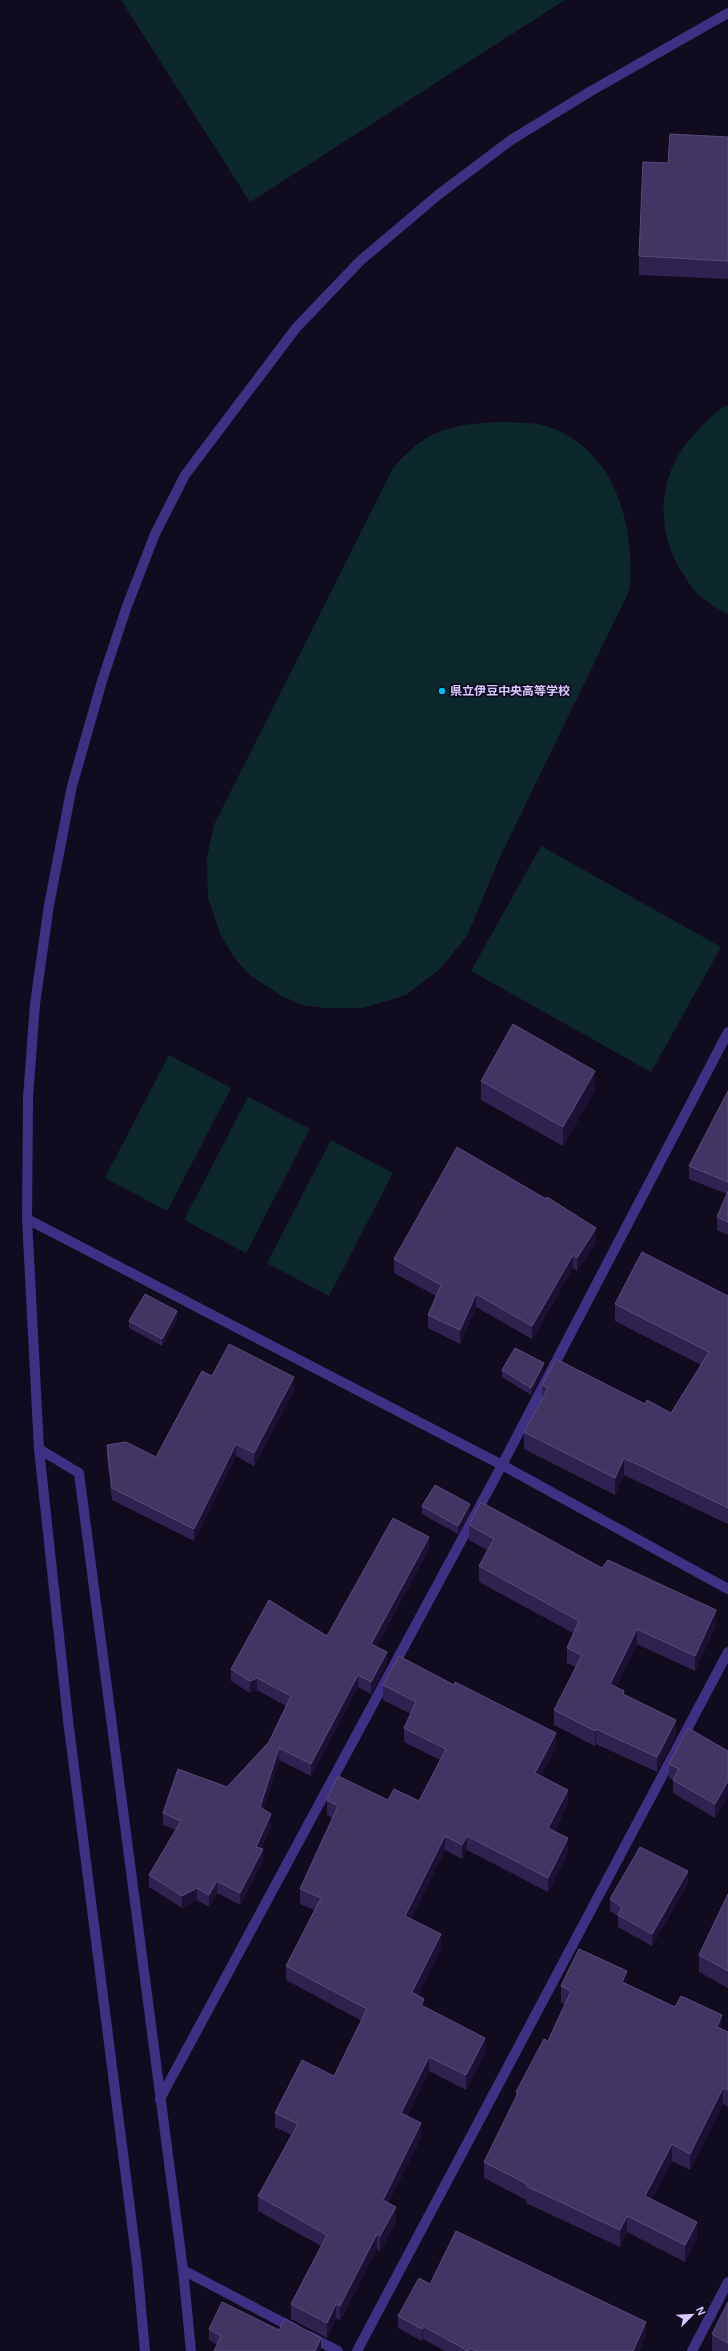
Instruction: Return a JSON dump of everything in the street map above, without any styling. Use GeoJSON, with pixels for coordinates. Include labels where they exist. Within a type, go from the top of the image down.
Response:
{"type":"FeatureCollection","features":[{"type":"Feature","properties":{"kind":"street"},"geometry":{"type":"LineString","coordinates":[[145,2351],[137,2264],[68,1720],[39,1449],[27,1219],[28,1098],[35,1004],[49,905],[72,786],[102,681],[126,606],[155,534],[186,475],[296,328],[360,261],[426,205],[511,140],[591,91],[728,14]]}},
{"type":"Feature","properties":{"kind":"street"},"geometry":{"type":"LineString","coordinates":[[160,2099],[502,1464],[728,1032]]}},
{"type":"Feature","properties":{"kind":"street"},"geometry":{"type":"LineString","coordinates":[[27,1219],[502,1464],[728,1589]]}},
{"type":"Feature","properties":{"kind":"street"},"geometry":{"type":"LineString","coordinates":[[39,1449],[79,1473],[183,2270],[191,2351]]}},
{"type":"Feature","properties":{"kind":"street"},"geometry":{"type":"LineString","coordinates":[[357,2351],[728,1652]]}},
{"type":"Feature","properties":{"kind":"street"},"geometry":{"type":"LineString","coordinates":[[183,2270],[338,2351]]}},
{"type":"Feature","properties":{"kind":"street"},"geometry":{"type":"LineString","coordinates":[[692,2351],[728,2282]]}},
{"type":"Feature","properties":{"kind":"green space"},"geometry":{"type":"Polygon","coordinates":[[[121,0],[565,0],[250,202],[121,0]]]}},
{"type":"Feature","properties":{"kind":"green space"},"geometry":{"type":"Polygon","coordinates":[[[728,405],[728,615],[698,594],[685,577],[675,560],[668,543],[664,506],[666,488],[680,453],[692,437],[709,419],[723,407],[728,405]]]}},
{"type":"Feature","properties":{"kind":"green space"},"geometry":{"type":"Polygon","coordinates":[[[501,422],[533,424],[552,428],[574,440],[593,455],[607,474],[617,495],[624,518],[629,541],[631,565],[630,589],[500,857],[467,936],[439,970],[406,995],[363,1008],[324,1008],[302,1005],[280,995],[251,976],[236,960],[221,936],[208,898],[207,858],[214,825],[393,468],[417,445],[441,431],[454,427],[501,422]]]}},
{"type":"Feature","properties":{"kind":"green space"},"geometry":{"type":"Polygon","coordinates":[[[541,846],[721,947],[651,1072],[471,971],[541,846]]]}},
{"type":"Feature","properties":{"kind":"green space"},"geometry":{"type":"Polygon","coordinates":[[[169,1055],[231,1088],[167,1211],[105,1178],[169,1055]]]}},
{"type":"Feature","properties":{"kind":"green space"},"geometry":{"type":"Polygon","coordinates":[[[248,1097],[310,1129],[246,1253],[184,1220],[248,1097]]]}},
{"type":"Feature","properties":{"kind":"green space"},"geometry":{"type":"Polygon","coordinates":[[[331,1140],[393,1173],[329,1296],[267,1263],[331,1140]]]}},
{"type":"Feature","properties":{"kind":"building"},"geometry":{"type":"Polygon","coordinates":[[[670,134],[728,137],[728,261],[639,256],[643,162],[668,163],[670,134]]]}},
{"type":"Feature","properties":{"kind":"building"},"geometry":{"type":"Polygon","coordinates":[[[513,1024],[595,1071],[563,1127],[481,1081],[513,1024]]]}},
{"type":"Feature","properties":{"kind":"building"},"geometry":{"type":"Polygon","coordinates":[[[728,1091],[728,1182],[689,1166],[728,1091]]]}},
{"type":"Feature","properties":{"kind":"building"},"geometry":{"type":"Polygon","coordinates":[[[457,1147],[546,1199],[547,1197],[596,1228],[577,1258],[573,1255],[532,1326],[476,1294],[460,1330],[428,1315],[441,1285],[394,1259],[457,1147]]]}},
{"type":"Feature","properties":{"kind":"building"},"geometry":{"type":"Polygon","coordinates":[[[728,1191],[728,1222],[717,1217],[728,1191]]]}},
{"type":"Feature","properties":{"kind":"building"},"geometry":{"type":"Polygon","coordinates":[[[642,1252],[728,1296],[728,1508],[624,1458],[615,1478],[524,1432],[548,1388],[542,1385],[556,1359],[645,1404],[647,1400],[671,1413],[709,1352],[615,1304],[642,1252]]]}},
{"type":"Feature","properties":{"kind":"building"},"geometry":{"type":"Polygon","coordinates":[[[145,1294],[177,1311],[162,1339],[129,1321],[145,1294]]]}},
{"type":"Feature","properties":{"kind":"building"},"geometry":{"type":"Polygon","coordinates":[[[229,1344],[294,1377],[254,1453],[236,1444],[194,1529],[112,1488],[107,1445],[126,1442],[156,1457],[202,1371],[212,1376],[229,1344]]]}},
{"type":"Feature","properties":{"kind":"building"},"geometry":{"type":"Polygon","coordinates":[[[515,1348],[544,1363],[531,1388],[502,1370],[515,1348]]]}},
{"type":"Feature","properties":{"kind":"building"},"geometry":{"type":"Polygon","coordinates":[[[435,1485],[470,1504],[458,1526],[422,1506],[435,1485]]]}},
{"type":"Feature","properties":{"kind":"building"},"geometry":{"type":"Polygon","coordinates":[[[481,1502],[602,1568],[608,1560],[716,1610],[695,1656],[637,1629],[610,1684],[624,1691],[623,1694],[676,1720],[657,1757],[596,1729],[595,1731],[554,1710],[582,1655],[567,1648],[579,1621],[479,1566],[494,1539],[469,1525],[481,1502]]]}},
{"type":"Feature","properties":{"kind":"building"},"geometry":{"type":"Polygon","coordinates":[[[393,1518],[429,1537],[371,1644],[387,1652],[371,1682],[358,1675],[311,1764],[279,1748],[260,1807],[271,1814],[256,1847],[263,1849],[240,1893],[217,1881],[209,1895],[197,1888],[182,1896],[149,1875],[181,1821],[163,1813],[178,1769],[227,1787],[269,1742],[291,1696],[257,1678],[250,1681],[231,1669],[269,1600],[327,1636],[393,1518]]]}},
{"type":"Feature","properties":{"kind":"building"},"geometry":{"type":"Polygon","coordinates":[[[399,1656],[454,1685],[455,1682],[556,1733],[535,1773],[568,1790],[548,1828],[568,1838],[548,1878],[467,1836],[462,1845],[445,1836],[405,1916],[441,1934],[412,1992],[424,1999],[421,2005],[485,2038],[466,2075],[429,2057],[401,2113],[421,2123],[383,2200],[396,2207],[380,2236],[377,2234],[340,2306],[336,2304],[327,2323],[291,2304],[327,2235],[258,2196],[298,2124],[275,2113],[302,2060],[334,2076],[367,2009],[286,1966],[321,1898],[300,1889],[338,1806],[327,1800],[338,1776],[388,1800],[394,1789],[419,1801],[446,1749],[404,1728],[416,1702],[383,1685],[399,1656]]]}},
{"type":"Feature","properties":{"kind":"building"},"geometry":{"type":"Polygon","coordinates":[[[688,1728],[728,1751],[728,1781],[715,1804],[673,1780],[679,1769],[669,1764],[688,1728]]]}},
{"type":"Feature","properties":{"kind":"building"},"geometry":{"type":"Polygon","coordinates":[[[640,1847],[688,1871],[652,1934],[618,1915],[622,1907],[610,1899],[640,1847]]]}},
{"type":"Feature","properties":{"kind":"building"},"geometry":{"type":"Polygon","coordinates":[[[728,1894],[728,1971],[699,1955],[728,1894]]]}},
{"type":"Feature","properties":{"kind":"building"},"geometry":{"type":"Polygon","coordinates":[[[579,1949],[627,1971],[622,1982],[675,2007],[681,1996],[722,2015],[717,2027],[728,2032],[728,2090],[723,2088],[690,2154],[672,2144],[645,2196],[697,2222],[685,2245],[627,2216],[620,2230],[526,2186],[527,2184],[484,2162],[518,2093],[516,2092],[544,2039],[548,2041],[571,1991],[561,1986],[579,1949]]]}},
{"type":"Feature","properties":{"kind":"building"},"geometry":{"type":"Polygon","coordinates":[[[456,2231],[646,2322],[633,2351],[476,2351],[470,2348],[468,2351],[423,2326],[422,2329],[398,2316],[419,2278],[430,2284],[456,2231]]]}},
{"type":"Feature","properties":{"kind":"building"},"geometry":{"type":"Polygon","coordinates":[[[222,2302],[279,2330],[285,2319],[321,2338],[315,2351],[214,2351],[221,2336],[209,2329],[222,2302]]]}},
{"type":"Feature","properties":{"kind":"building"},"geometry":{"type":"Polygon","coordinates":[[[728,2302],[728,2343],[712,2334],[728,2302]]]}},
{"type":"Feature","properties":{"kind":"place","name":"県立伊豆中央高等学校"},"geometry":{"type":"Point","coordinates":[442,691]}}]}
